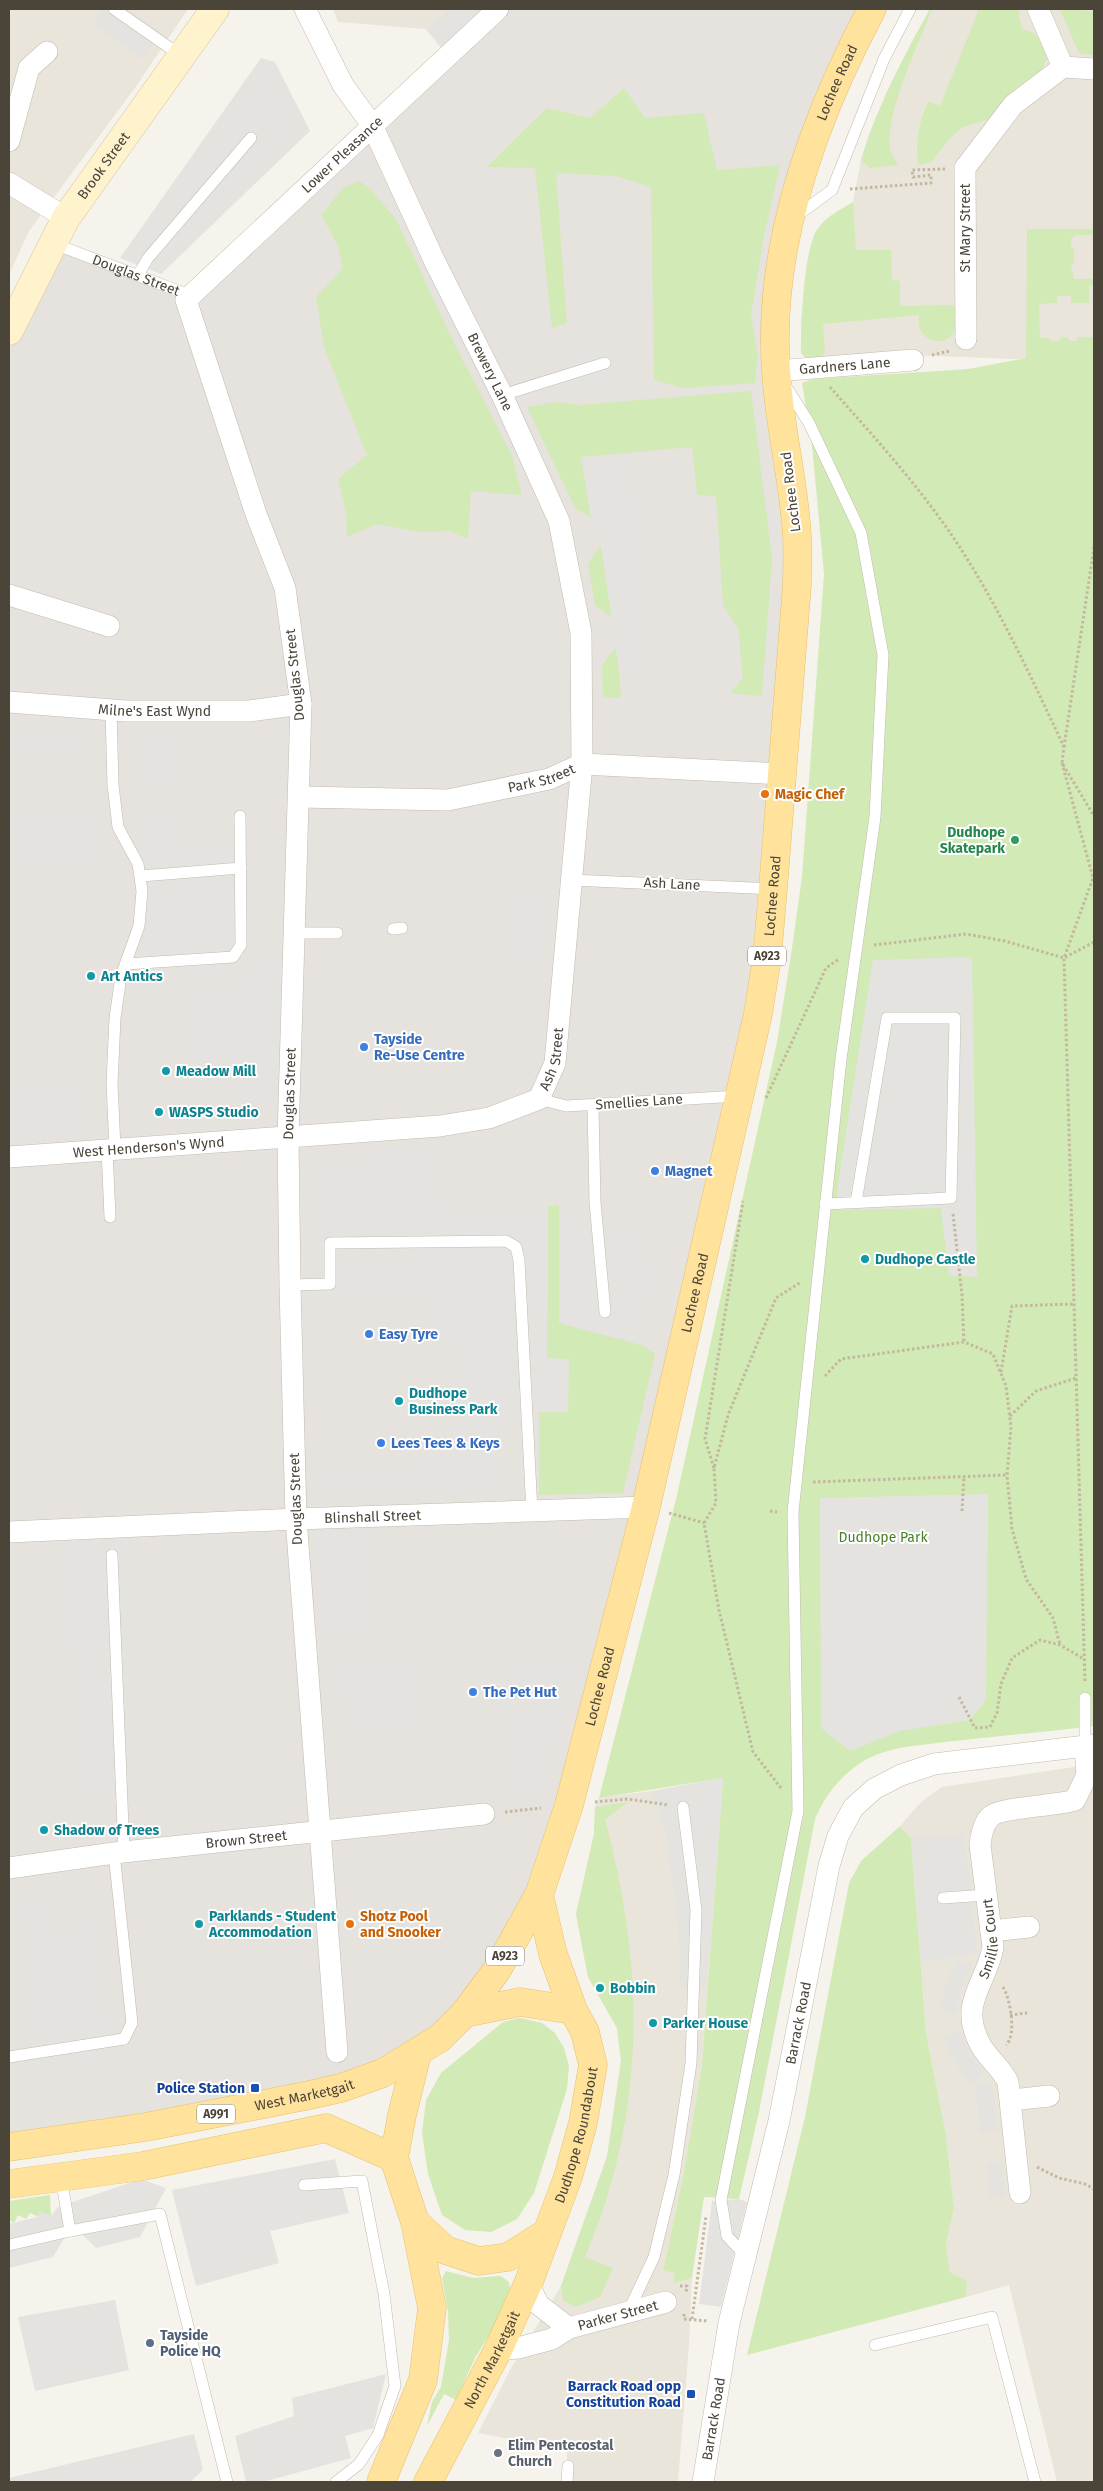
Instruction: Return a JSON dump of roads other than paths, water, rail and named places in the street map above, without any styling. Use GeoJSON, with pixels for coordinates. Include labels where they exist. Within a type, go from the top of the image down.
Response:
{"type":"FeatureCollection","features":[{"type":"Feature","properties":{"kind":"main road","name":"Lochee Road"},"geometry":{"type":"LineString","coordinates":[[465,2013],[497,1970],[539,1895],[580,1804],[740,1096],[764,976],[773,889],[796,593],[797,536],[776,371],[775,312],[790,220],[803,170],[824,110],[851,49],[872,9]]}},
{"type":"Feature","properties":{"kind":"main road"},"geometry":{"type":"LineString","coordinates":[[465,2013],[520,2002],[573,2010],[553,1954],[539,1895]]}},
{"type":"Feature","properties":{"kind":"main road","name":"Dudhope Roundabout"},"geometry":{"type":"LineString","coordinates":[[545,2234],[568,2178],[583,2123],[593,2065],[585,2032],[573,2010]]}},
{"type":"Feature","properties":{"kind":"main road","name":"A991"},"geometry":{"type":"LineString","coordinates":[[417,2054],[440,2038],[465,2013]]}},
{"type":"Feature","properties":{"kind":"main road"},"geometry":{"type":"LineString","coordinates":[[381,2482],[423,2380],[432,2308],[415,2222],[394,2158],[417,2054]]}},
{"type":"Feature","properties":{"kind":"main road","name":"West Marketgait"},"geometry":{"type":"LineString","coordinates":[[9,2147],[146,2127],[305,2096],[340,2088],[384,2073],[417,2054]]}},
{"type":"Feature","properties":{"kind":"main road"},"geometry":{"type":"LineString","coordinates":[[9,2184],[143,2166],[326,2128],[394,2158]]}},
{"type":"Feature","properties":{"kind":"main road"},"geometry":{"type":"LineString","coordinates":[[415,2222],[445,2250],[479,2261],[508,2257],[545,2234]]}},
{"type":"Feature","properties":{"kind":"main road","name":"North Marketgait"},"geometry":{"type":"LineString","coordinates":[[428,2482],[498,2350],[528,2284],[545,2234]]}},
{"type":"Feature","properties":{"kind":"street","name":"Brook Street"},"geometry":{"type":"LineString","coordinates":[[9,331],[16,302],[66,218],[180,55],[215,9]]}},
{"type":"Feature","properties":{"kind":"street","name":"Brewery Lane"},"geometry":{"type":"LineString","coordinates":[[305,9],[343,85],[372,125],[435,262],[502,395],[559,521],[581,633],[582,764]]}},
{"type":"Feature","properties":{"kind":"street","name":"Lower Pleasance"},"geometry":{"type":"LineString","coordinates":[[186,300],[498,9]]}},
{"type":"Feature","properties":{"kind":"street"},"geometry":{"type":"LineString","coordinates":[[1038,9],[1062,67],[1094,69]]}},
{"type":"Feature","properties":{"kind":"street"},"geometry":{"type":"LineString","coordinates":[[9,141],[29,68],[47,52]]}},
{"type":"Feature","properties":{"kind":"street","name":"St Mary Street"},"geometry":{"type":"LineString","coordinates":[[966,339],[965,168],[1014,105],[1062,67]]}},
{"type":"Feature","properties":{"kind":"street"},"geometry":{"type":"LineString","coordinates":[[9,183],[66,218]]}},
{"type":"Feature","properties":{"kind":"street","name":"Douglas Street"},"geometry":{"type":"LineString","coordinates":[[186,300],[256,514],[285,588],[301,704],[300,797],[288,1137],[296,1519],[337,2052]]}},
{"type":"Feature","properties":{"kind":"street","name":"Gardners Lane"},"geometry":{"type":"LineString","coordinates":[[776,371],[913,360]]}},
{"type":"Feature","properties":{"kind":"street"},"geometry":{"type":"LineString","coordinates":[[9,595],[109,626]]}},
{"type":"Feature","properties":{"kind":"street","name":"Milne's East Wynd"},"geometry":{"type":"LineString","coordinates":[[9,702],[111,710],[249,711],[301,704]]}},
{"type":"Feature","properties":{"kind":"street","name":"Park Street"},"geometry":{"type":"LineString","coordinates":[[300,797],[448,800],[549,779],[582,764],[782,774]]}},
{"type":"Feature","properties":{"kind":"street","name":"Ash Street"},"geometry":{"type":"LineString","coordinates":[[288,1137],[440,1126],[489,1118],[538,1099],[555,1063],[582,764]]}},
{"type":"Feature","properties":{"kind":"street","name":"West Henderson's Wynd"},"geometry":{"type":"LineString","coordinates":[[9,1157],[111,1148],[288,1137]]}},
{"type":"Feature","properties":{"kind":"street","name":"Blinshall Street"},"geometry":{"type":"LineString","coordinates":[[9,1532],[296,1519],[646,1507]]}},
{"type":"Feature","properties":{"kind":"street","name":"Smillie Court"},"geometry":{"type":"LineString","coordinates":[[1020,2192],[1008,2082],[1002,2070],[980,2046],[974,2030],[972,2012],[974,1993],[990,1960],[992,1947],[980,1845],[982,1831],[991,1816],[1003,1812],[1061,1804],[1075,1800],[1087,1775],[1090,1746]]}},
{"type":"Feature","properties":{"kind":"street","name":"Barrack Road"},"geometry":{"type":"LineString","coordinates":[[703,2482],[722,2360],[745,2255],[780,2121],[829,1866],[838,1836],[853,1808],[874,1789],[901,1775],[934,1764],[1090,1746]]}},
{"type":"Feature","properties":{"kind":"street","name":"Brown Street"},"geometry":{"type":"LineString","coordinates":[[9,1868],[119,1852],[484,1814]]}},
{"type":"Feature","properties":{"kind":"street"},"geometry":{"type":"LineString","coordinates":[[990,1931],[1029,1927]]}},
{"type":"Feature","properties":{"kind":"street"},"geometry":{"type":"LineString","coordinates":[[1011,2100],[1049,2096]]}},
{"type":"Feature","properties":{"kind":"street","name":"Parker Street"},"geometry":{"type":"LineString","coordinates":[[528,2284],[539,2305],[569,2328]]}},
{"type":"Feature","properties":{"kind":"street","name":"Parker Street"},"geometry":{"type":"LineString","coordinates":[[498,2350],[518,2348],[552,2339],[569,2328],[666,2302]]}},
{"type":"Feature","properties":{"kind":"lane"},"geometry":{"type":"LineString","coordinates":[[114,9],[180,55]]}},
{"type":"Feature","properties":{"kind":"lane"},"geometry":{"type":"LineString","coordinates":[[790,220],[832,190],[884,59],[910,9]]}},
{"type":"Feature","properties":{"kind":"lane"},"geometry":{"type":"LineString","coordinates":[[138,275],[148,258],[251,138]]}},
{"type":"Feature","properties":{"kind":"lane","name":"Douglas Street"},"geometry":{"type":"LineString","coordinates":[[52,243],[181,292],[186,300]]}},
{"type":"Feature","properties":{"kind":"lane"},"geometry":{"type":"LineString","coordinates":[[502,395],[605,363]]}},
{"type":"Feature","properties":{"kind":"lane"},"geometry":{"type":"LineString","coordinates":[[745,2255],[727,2236],[722,2203],[798,1811],[793,1512],[825,1204],[874,817],[883,655],[861,533],[809,423],[776,371]]}},
{"type":"Feature","properties":{"kind":"lane"},"geometry":{"type":"LineString","coordinates":[[110,1217],[115,1018],[121,976],[139,926],[141,876],[138,864],[118,827],[113,785],[111,710]]}},
{"type":"Feature","properties":{"kind":"lane"},"geometry":{"type":"LineString","coordinates":[[126,964],[233,957],[241,944],[240,816]]}},
{"type":"Feature","properties":{"kind":"lane"},"geometry":{"type":"LineString","coordinates":[[141,876],[241,868]]}},
{"type":"Feature","properties":{"kind":"lane","name":"Ash Lane"},"geometry":{"type":"LineString","coordinates":[[571,880],[773,889]]}},
{"type":"Feature","properties":{"kind":"lane"},"geometry":{"type":"LineString","coordinates":[[295,933],[337,933]]}},
{"type":"Feature","properties":{"kind":"lane"},"geometry":{"type":"LineString","coordinates":[[825,1204],[951,1198],[955,1018],[887,1018],[856,1202]]}},
{"type":"Feature","properties":{"kind":"lane","name":"Smellies Lane"},"geometry":{"type":"LineString","coordinates":[[538,1099],[566,1106],[740,1096]]}},
{"type":"Feature","properties":{"kind":"lane"},"geometry":{"type":"LineString","coordinates":[[593,1105],[595,1202],[605,1312]]}},
{"type":"Feature","properties":{"kind":"lane"},"geometry":{"type":"LineString","coordinates":[[290,1285],[330,1284],[330,1243],[506,1241],[516,1247],[519,1260],[532,1512]]}},
{"type":"Feature","properties":{"kind":"lane"},"geometry":{"type":"LineString","coordinates":[[9,2057],[124,2039],[132,2023],[119,1852],[112,1555]]}},
{"type":"Feature","properties":{"kind":"lane"},"geometry":{"type":"LineString","coordinates":[[1085,1698],[1090,1746]]}},
{"type":"Feature","properties":{"kind":"lane"},"geometry":{"type":"LineString","coordinates":[[628,2312],[654,2257],[674,2175],[691,2063],[696,1910],[683,1807]]}},
{"type":"Feature","properties":{"kind":"lane"},"geometry":{"type":"LineString","coordinates":[[942,1898],[986,1895]]}},
{"type":"Feature","properties":{"kind":"lane"},"geometry":{"type":"LineString","coordinates":[[60,2177],[70,2231]]}},
{"type":"Feature","properties":{"kind":"lane"},"geometry":{"type":"LineString","coordinates":[[304,2185],[362,2181],[384,2294],[395,2386],[378,2435],[359,2464],[336,2482]]}},
{"type":"Feature","properties":{"kind":"lane"},"geometry":{"type":"LineString","coordinates":[[9,2245],[160,2214],[227,2482]]}},
{"type":"Feature","properties":{"kind":"lane"},"geometry":{"type":"LineString","coordinates":[[875,2345],[992,2317],[1035,2482]]}},
{"type":"Feature","properties":{"kind":"lane"},"geometry":{"type":"LineString","coordinates":[[567,2482],[568,2466]]}},
{"type":"Feature","properties":{"kind":"place","name":"Magic Chef"},"geometry":{"type":"Point","coordinates":[765,794]}},
{"type":"Feature","properties":{"kind":"place","name":"Dudhope Skatepark"},"geometry":{"type":"Point","coordinates":[1015,840]}},
{"type":"Feature","properties":{"kind":"place","name":"Art Antics"},"geometry":{"type":"Point","coordinates":[91,976]}},
{"type":"Feature","properties":{"kind":"place","name":"Tayside Re-Use Centre"},"geometry":{"type":"Point","coordinates":[364,1047]}},
{"type":"Feature","properties":{"kind":"place","name":"Meadow Mill"},"geometry":{"type":"Point","coordinates":[166,1071]}},
{"type":"Feature","properties":{"kind":"place","name":"WASPS Studio"},"geometry":{"type":"Point","coordinates":[159,1112]}},
{"type":"Feature","properties":{"kind":"place","name":"Magnet"},"geometry":{"type":"Point","coordinates":[655,1171]}},
{"type":"Feature","properties":{"kind":"place","name":"Dudhope Castle"},"geometry":{"type":"Point","coordinates":[865,1259]}},
{"type":"Feature","properties":{"kind":"place","name":"Easy Tyre"},"geometry":{"type":"Point","coordinates":[369,1334]}},
{"type":"Feature","properties":{"kind":"place","name":"Dudhope Business Park"},"geometry":{"type":"Point","coordinates":[399,1401]}},
{"type":"Feature","properties":{"kind":"place","name":"Lees Tees & Keys"},"geometry":{"type":"Point","coordinates":[381,1443]}},
{"type":"Feature","properties":{"kind":"place","name":"The Pet Hut"},"geometry":{"type":"Point","coordinates":[473,1692]}},
{"type":"Feature","properties":{"kind":"place","name":"Shadow of Trees"},"geometry":{"type":"Point","coordinates":[44,1830]}},
{"type":"Feature","properties":{"kind":"place","name":"Parklands - Student Accommodation"},"geometry":{"type":"Point","coordinates":[199,1924]}},
{"type":"Feature","properties":{"kind":"place","name":"Shotz Pool and Snooker"},"geometry":{"type":"Point","coordinates":[350,1924]}},
{"type":"Feature","properties":{"kind":"place","name":"Bobbin"},"geometry":{"type":"Point","coordinates":[600,1988]}},
{"type":"Feature","properties":{"kind":"place","name":"Parker House"},"geometry":{"type":"Point","coordinates":[653,2023]}},
{"type":"Feature","properties":{"kind":"place","name":"Police Station"},"geometry":{"type":"Point","coordinates":[255,2088]}},
{"type":"Feature","properties":{"kind":"place","name":"Tayside Police HQ"},"geometry":{"type":"Point","coordinates":[150,2343]}},
{"type":"Feature","properties":{"kind":"place","name":"Barrack Road opp Constitution Road"},"geometry":{"type":"Point","coordinates":[691,2394]}},
{"type":"Feature","properties":{"kind":"place","name":"Elim Pentecostal Church"},"geometry":{"type":"Point","coordinates":[498,2453]}},
{"type":"Feature","properties":{"kind":"park label","name":"Dudhope Park"},"geometry":{"type":"Point","coordinates":[883,1537]}}]}
